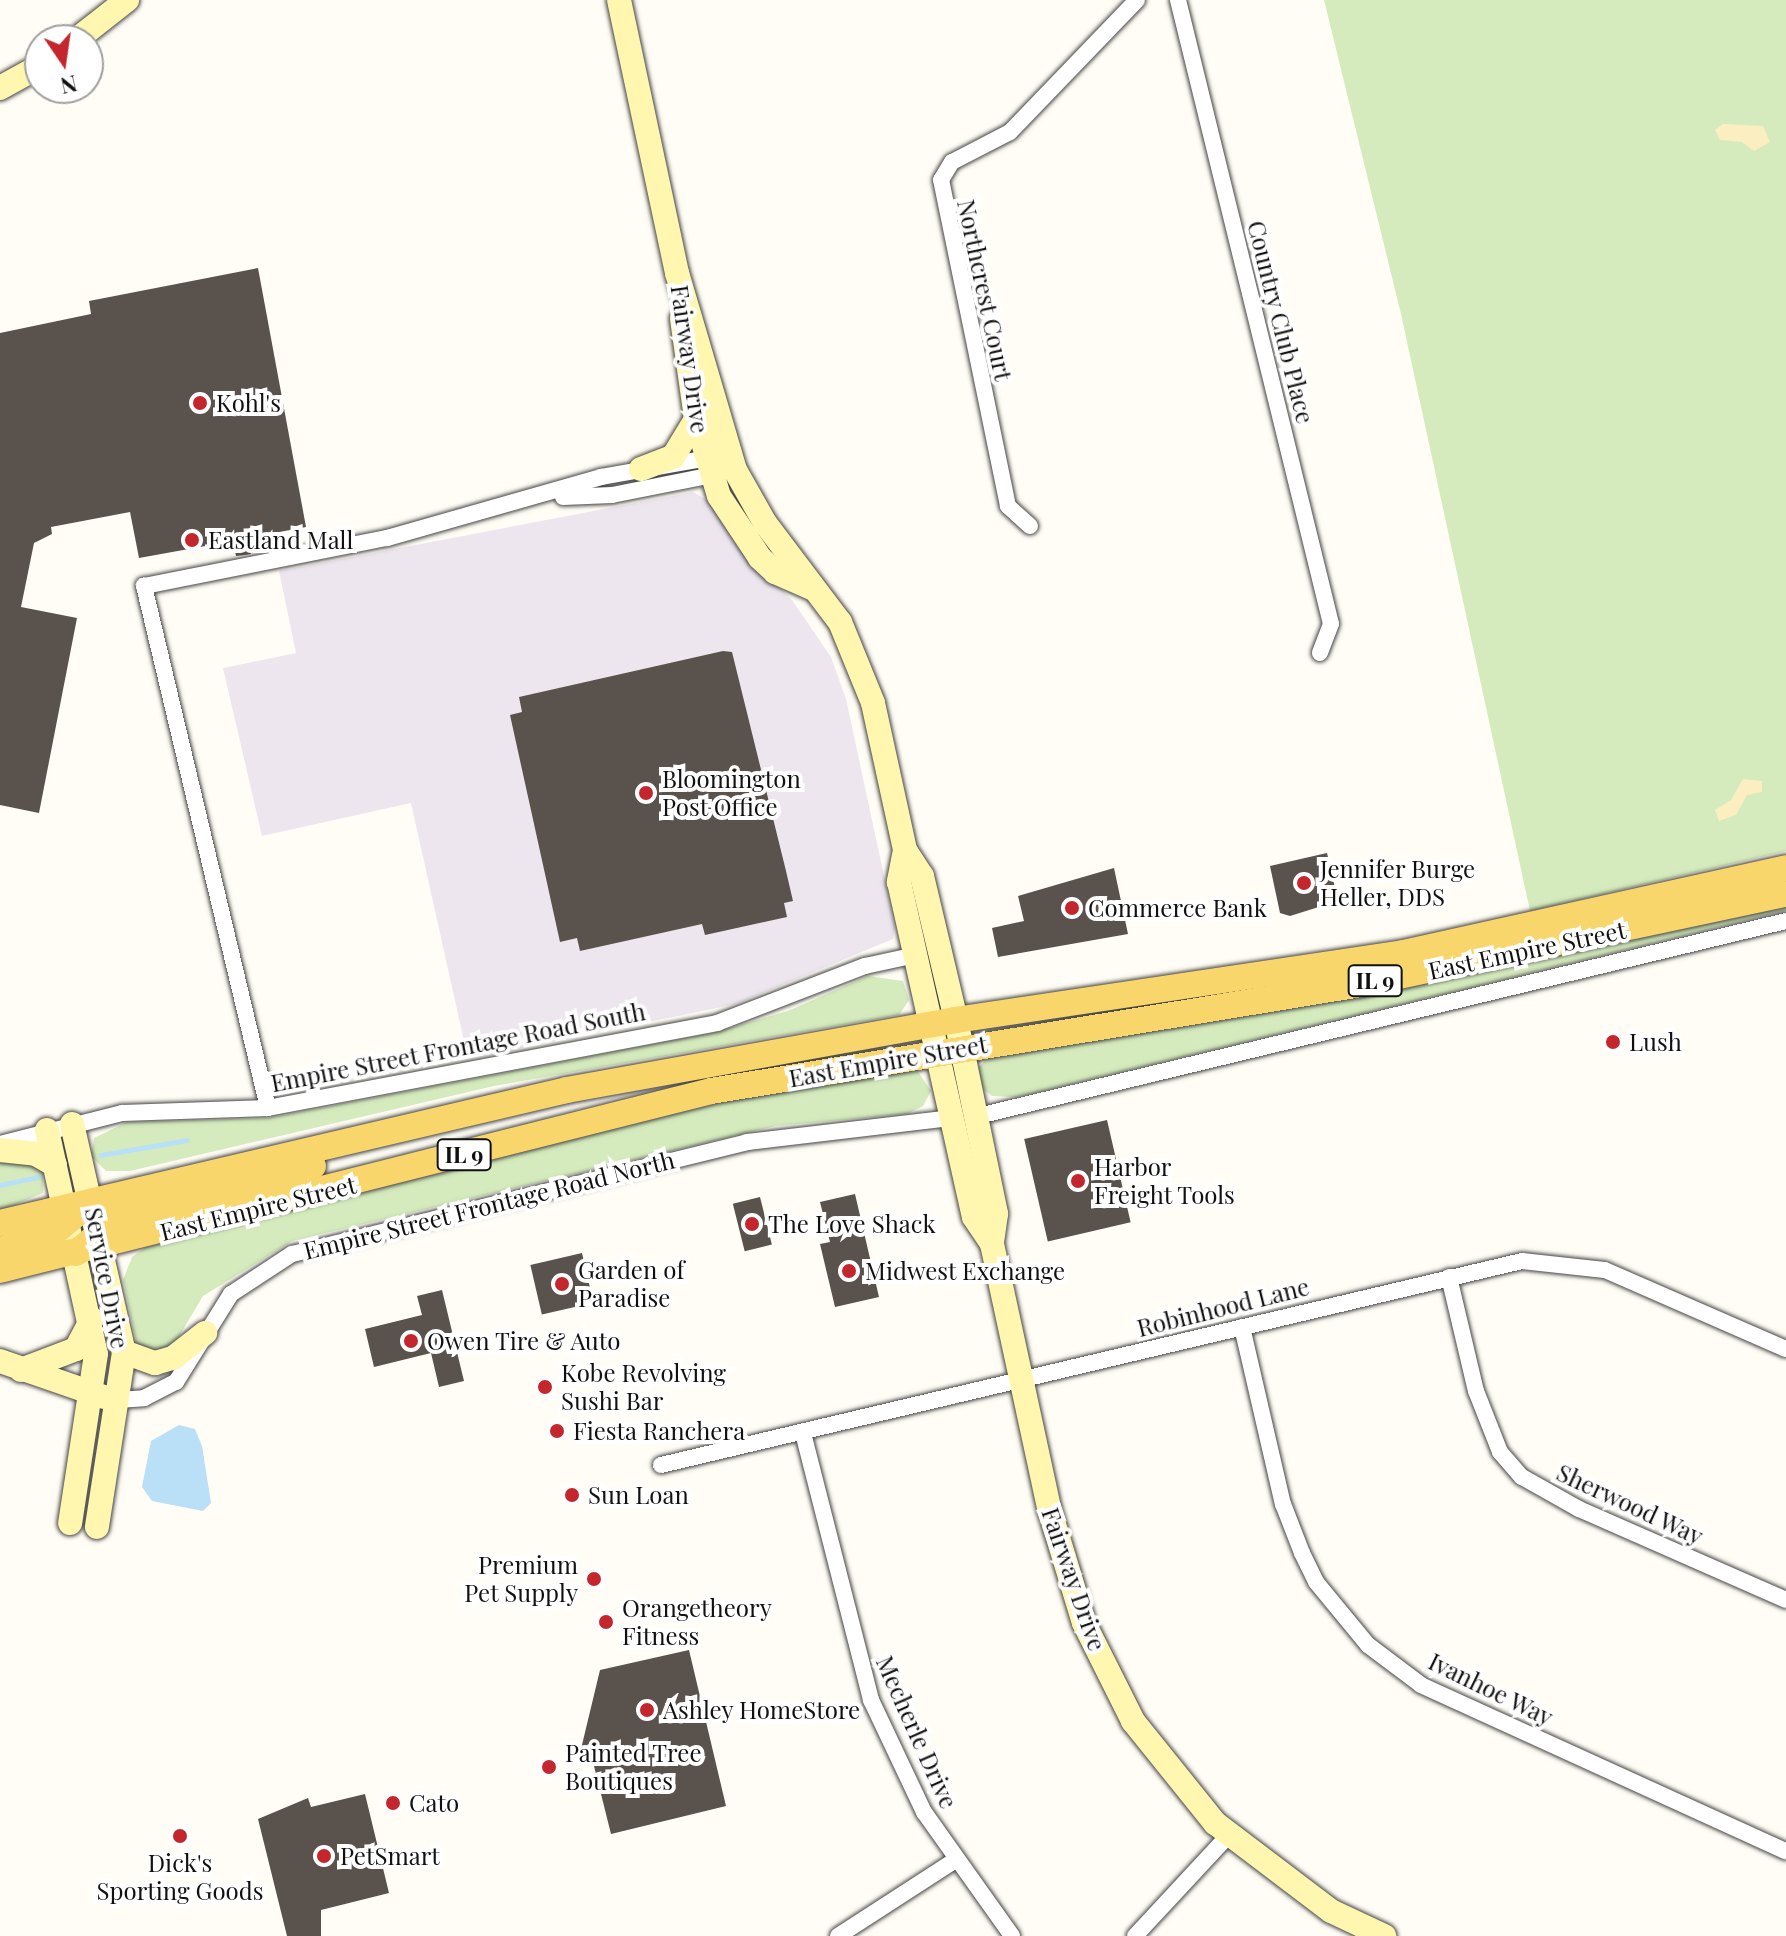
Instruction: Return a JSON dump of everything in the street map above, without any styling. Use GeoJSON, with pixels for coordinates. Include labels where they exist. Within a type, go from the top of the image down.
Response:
{"type":"FeatureCollection","features":[{"type":"Feature","properties":{"kind":"main road"},"geometry":{"type":"LineString","coordinates":[[96,24],[127,0]]}},
{"type":"Feature","properties":{"kind":"main road","name":"Fairway Drive"},"geometry":{"type":"LineString","coordinates":[[619,0],[721,464],[728,513],[760,558],[775,572],[815,589],[840,622],[866,682],[905,850],[922,876],[948,1050],[963,1118],[996,1214],[992,1244],[1020,1381],[1049,1508],[1091,1637],[1153,1750],[1229,1835],[1331,1911],[1384,1936]]}},
{"type":"Feature","properties":{"kind":"main road"},"geometry":{"type":"LineString","coordinates":[[0,88],[24,75]]}},
{"type":"Feature","properties":{"kind":"main road","name":"Fairway Drive"},"geometry":{"type":"LineString","coordinates":[[677,273],[696,419],[721,464]]}},
{"type":"Feature","properties":{"kind":"main road"},"geometry":{"type":"LineString","coordinates":[[641,469],[673,457],[696,419]]}},
{"type":"Feature","properties":{"kind":"main road","name":"Fairway Drive"},"geometry":{"type":"LineString","coordinates":[[905,850],[899,882],[916,955],[943,1022]]}},
{"type":"Feature","properties":{"kind":"main road","name":"East Empire Street"},"geometry":{"type":"LineString","coordinates":[[0,1223],[67,1214],[92,1201],[427,1120],[943,1022],[1404,953],[1786,868]]}},
{"type":"Feature","properties":{"kind":"main road","name":"East Empire Street"},"geometry":{"type":"LineString","coordinates":[[0,1270],[76,1253],[101,1238],[711,1091],[1376,981],[1786,894]]}},
{"type":"Feature","properties":{"kind":"main road"},"geometry":{"type":"LineString","coordinates":[[101,1238],[147,1209],[393,1144],[427,1120]]}},
{"type":"Feature","properties":{"kind":"main road","name":"Service Drive"},"geometry":{"type":"LineString","coordinates":[[72,1124],[101,1238],[124,1352],[97,1527]]}},
{"type":"Feature","properties":{"kind":"main road","name":"Service Drive"},"geometry":{"type":"LineString","coordinates":[[47,1130],[92,1319],[96,1354],[70,1523]]}},
{"type":"Feature","properties":{"kind":"main road"},"geometry":{"type":"LineString","coordinates":[[0,1147],[36,1154],[55,1165]]}},
{"type":"Feature","properties":{"kind":"main road"},"geometry":{"type":"LineString","coordinates":[[0,1250],[56,1231],[67,1214]]}},
{"type":"Feature","properties":{"kind":"main road"},"geometry":{"type":"LineString","coordinates":[[10,1366],[76,1349],[92,1319]]}},
{"type":"Feature","properties":{"kind":"main road"},"geometry":{"type":"LineString","coordinates":[[124,1352],[155,1363],[173,1358],[205,1333]]}},
{"type":"Feature","properties":{"kind":"main road","name":"Empire Street Frontage Road North"},"geometry":{"type":"LineString","coordinates":[[10,1366],[118,1400]]}},
{"type":"Feature","properties":{"kind":"street","name":"Northcrest Court"},"geometry":{"type":"LineString","coordinates":[[1030,526],[1008,506],[941,180],[952,162],[1010,132],[1137,0]]}},
{"type":"Feature","properties":{"kind":"street","name":"Country Club Place"},"geometry":{"type":"LineString","coordinates":[[1178,0],[1331,624],[1320,653]]}},
{"type":"Feature","properties":{"kind":"street"},"geometry":{"type":"LineString","coordinates":[[268,1108],[144,586],[387,538],[545,498],[641,469],[721,464]]}},
{"type":"Feature","properties":{"kind":"street"},"geometry":{"type":"LineString","coordinates":[[545,498],[612,495],[721,464]]}},
{"type":"Feature","properties":{"kind":"street","name":"Empire Street Frontage Road North"},"geometry":{"type":"LineString","coordinates":[[118,1400],[144,1398],[176,1382],[205,1333],[247,1280],[272,1262],[313,1246],[747,1142],[963,1118],[1786,921]]}},
{"type":"Feature","properties":{"kind":"street","name":"Empire Street Frontage Road South"},"geometry":{"type":"LineString","coordinates":[[0,1147],[47,1130],[139,1112],[268,1108],[717,1023],[865,966],[916,955]]}},
{"type":"Feature","properties":{"kind":"street","name":"Robinhood Lane"},"geometry":{"type":"LineString","coordinates":[[661,1465],[1522,1261],[1578,1263],[1786,1349]]}},
{"type":"Feature","properties":{"kind":"street","name":"Sherwood Way"},"geometry":{"type":"LineString","coordinates":[[1449,1277],[1476,1391],[1500,1452],[1522,1477],[1566,1503],[1786,1600]]}},
{"type":"Feature","properties":{"kind":"street","name":"Ivanhoe Way"},"geometry":{"type":"LineString","coordinates":[[1242,1327],[1283,1504],[1297,1541],[1316,1582],[1368,1645],[1421,1685],[1786,1851]]}},
{"type":"Feature","properties":{"kind":"street","name":"Mecherle Drive"},"geometry":{"type":"LineString","coordinates":[[803,1433],[871,1700],[907,1780],[954,1861],[1012,1936]]}},
{"type":"Feature","properties":{"kind":"street"},"geometry":{"type":"LineString","coordinates":[[1135,1936],[1229,1835]]}},
{"type":"Feature","properties":{"kind":"street"},"geometry":{"type":"LineString","coordinates":[[838,1936],[954,1861]]}},
{"type":"Feature","properties":{"kind":"shaded area"},"geometry":{"type":"Polygon","coordinates":[[[693,492],[709,501],[738,547],[792,600],[831,657],[846,699],[895,927],[893,939],[736,1004],[468,1059],[411,803],[262,836],[223,668],[296,653],[279,571],[693,492]]]}},
{"type":"Feature","properties":{"kind":"green space"},"geometry":{"type":"Polygon","coordinates":[[[1324,0],[1786,0],[1786,851],[1530,911],[1401,314],[1324,0]]]}},
{"type":"Feature","properties":{"kind":"green space"},"geometry":{"type":"Polygon","coordinates":[[[1786,905],[1786,911],[1017,1097],[992,1096],[980,1087],[978,1068],[989,1057],[1786,905]]]}},
{"type":"Feature","properties":{"kind":"green space"},"geometry":{"type":"Polygon","coordinates":[[[868,976],[903,981],[909,1000],[899,1015],[494,1086],[130,1171],[106,1171],[91,1156],[94,1138],[127,1122],[268,1118],[712,1033],[788,1011],[868,976]]]}},
{"type":"Feature","properties":{"kind":"green space"},"geometry":{"type":"Polygon","coordinates":[[[917,1070],[931,1091],[923,1106],[907,1114],[776,1126],[292,1241],[203,1296],[172,1348],[156,1355],[137,1345],[123,1280],[132,1257],[146,1247],[723,1100],[917,1070]]]}},
{"type":"Feature","properties":{"kind":"green space"},"geometry":{"type":"Polygon","coordinates":[[[0,1162],[43,1165],[43,1193],[0,1211],[0,1162]]]}},
{"type":"Feature","properties":{"kind":"sand"},"geometry":{"type":"Polygon","coordinates":[[[1723,124],[1763,126],[1770,142],[1754,151],[1742,142],[1720,140],[1715,130],[1723,124]]]}},
{"type":"Feature","properties":{"kind":"sand"},"geometry":{"type":"Polygon","coordinates":[[[1743,779],[1762,781],[1762,792],[1747,795],[1736,815],[1719,821],[1715,810],[1731,800],[1743,779]]]}},
{"type":"Feature","properties":{"kind":"water"},"geometry":{"type":"Polygon","coordinates":[[[179,1425],[195,1429],[202,1446],[211,1503],[203,1511],[152,1501],[142,1487],[151,1441],[179,1425]]]}},
{"type":"Feature","properties":{"kind":"building","name":"Eastland Mall"},"geometry":{"type":"Polygon","coordinates":[[[258,268],[306,527],[248,538],[251,554],[236,556],[233,541],[139,558],[130,512],[51,527],[52,534],[34,543],[21,607],[77,618],[39,813],[0,805],[0,333],[91,314],[89,301],[258,268]]]}},
{"type":"Feature","properties":{"kind":"building","name":"Bloomington Post Office"},"geometry":{"type":"Polygon","coordinates":[[[723,651],[732,652],[786,871],[793,901],[784,903],[787,917],[705,935],[702,924],[580,951],[577,938],[560,942],[510,715],[522,712],[519,697],[723,651]]]}},
{"type":"Feature","properties":{"kind":"building","name":"Jennifer Burge Heller, DDS"},"geometry":{"type":"Polygon","coordinates":[[[1327,853],[1338,901],[1290,916],[1280,913],[1270,866],[1327,853]]]}},
{"type":"Feature","properties":{"kind":"building","name":"Commerce Bank"},"geometry":{"type":"Polygon","coordinates":[[[1114,868],[1128,934],[998,957],[992,928],[1024,921],[1018,896],[1114,868]]]}},
{"type":"Feature","properties":{"kind":"building","name":"Harbor Freight Tools"},"geometry":{"type":"Polygon","coordinates":[[[1107,1120],[1131,1222],[1048,1241],[1024,1139],[1107,1120]]]}},
{"type":"Feature","properties":{"kind":"building","name":"Midwest Exchange"},"geometry":{"type":"Polygon","coordinates":[[[855,1194],[879,1297],[835,1307],[820,1244],[830,1242],[820,1202],[855,1194]]]}},
{"type":"Feature","properties":{"kind":"building","name":"The Love Shack"},"geometry":{"type":"Polygon","coordinates":[[[760,1197],[772,1245],[745,1251],[733,1204],[760,1197]]]}},
{"type":"Feature","properties":{"kind":"building","name":"Garden of Paradise"},"geometry":{"type":"Polygon","coordinates":[[[582,1253],[593,1303],[542,1315],[530,1265],[582,1253]]]}},
{"type":"Feature","properties":{"kind":"building","name":"Owen Tire & Auto"},"geometry":{"type":"Polygon","coordinates":[[[442,1290],[464,1381],[439,1387],[431,1353],[374,1367],[365,1329],[422,1315],[417,1296],[442,1290]]]}},
{"type":"Feature","properties":{"kind":"building","name":"Ashley HomeStore"},"geometry":{"type":"Polygon","coordinates":[[[689,1650],[726,1806],[611,1834],[593,1762],[581,1749],[600,1670],[689,1650]]]}},
{"type":"Feature","properties":{"kind":"building","name":"PetSmart"},"geometry":{"type":"Polygon","coordinates":[[[365,1794],[389,1893],[321,1910],[321,1936],[287,1936],[258,1819],[308,1798],[311,1807],[365,1794]]]}},
{"type":"Feature","properties":{"kind":"waterway"},"geometry":{"type":"LineString","coordinates":[[101,1155],[187,1140]]}},
{"type":"Feature","properties":{"kind":"waterway"},"geometry":{"type":"LineString","coordinates":[[0,1185],[38,1177]]}},
{"type":"Feature","properties":{"kind":"place","name":"Kohl's"},"geometry":{"type":"Point","coordinates":[200,403]}},
{"type":"Feature","properties":{"kind":"place","name":"Eastland Mall"},"geometry":{"type":"Point","coordinates":[192,540]}},
{"type":"Feature","properties":{"kind":"place","name":"Bloomington Post Office"},"geometry":{"type":"Point","coordinates":[646,793]}},
{"type":"Feature","properties":{"kind":"place","name":"Jennifer Burge Heller, DDS"},"geometry":{"type":"Point","coordinates":[1304,883]}},
{"type":"Feature","properties":{"kind":"place","name":"Commerce Bank"},"geometry":{"type":"Point","coordinates":[1072,908]}},
{"type":"Feature","properties":{"kind":"place","name":"Lush"},"geometry":{"type":"Point","coordinates":[1613,1042]}},
{"type":"Feature","properties":{"kind":"place","name":"Harbor Freight Tools"},"geometry":{"type":"Point","coordinates":[1078,1181]}},
{"type":"Feature","properties":{"kind":"place","name":"The Love Shack"},"geometry":{"type":"Point","coordinates":[752,1224]}},
{"type":"Feature","properties":{"kind":"place","name":"Midwest Exchange"},"geometry":{"type":"Point","coordinates":[849,1271]}},
{"type":"Feature","properties":{"kind":"place","name":"Garden of Paradise"},"geometry":{"type":"Point","coordinates":[562,1284]}},
{"type":"Feature","properties":{"kind":"place","name":"Owen Tire & Auto"},"geometry":{"type":"Point","coordinates":[411,1341]}},
{"type":"Feature","properties":{"kind":"place","name":"Kobe Revolving Sushi Bar"},"geometry":{"type":"Point","coordinates":[545,1387]}},
{"type":"Feature","properties":{"kind":"place","name":"Fiesta Ranchera"},"geometry":{"type":"Point","coordinates":[557,1431]}},
{"type":"Feature","properties":{"kind":"place","name":"Sun Loan"},"geometry":{"type":"Point","coordinates":[572,1495]}},
{"type":"Feature","properties":{"kind":"place","name":"Premium Pet Supply"},"geometry":{"type":"Point","coordinates":[594,1579]}},
{"type":"Feature","properties":{"kind":"place","name":"Orangetheory Fitness"},"geometry":{"type":"Point","coordinates":[606,1622]}},
{"type":"Feature","properties":{"kind":"place","name":"Ashley HomeStore"},"geometry":{"type":"Point","coordinates":[647,1710]}},
{"type":"Feature","properties":{"kind":"place","name":"Painted Tree Boutiques"},"geometry":{"type":"Point","coordinates":[549,1767]}},
{"type":"Feature","properties":{"kind":"place","name":"Cato"},"geometry":{"type":"Point","coordinates":[393,1803]}},
{"type":"Feature","properties":{"kind":"place","name":"Dick's Sporting Goods"},"geometry":{"type":"Point","coordinates":[180,1836]}},
{"type":"Feature","properties":{"kind":"place","name":"PetSmart"},"geometry":{"type":"Point","coordinates":[324,1856]}}]}
